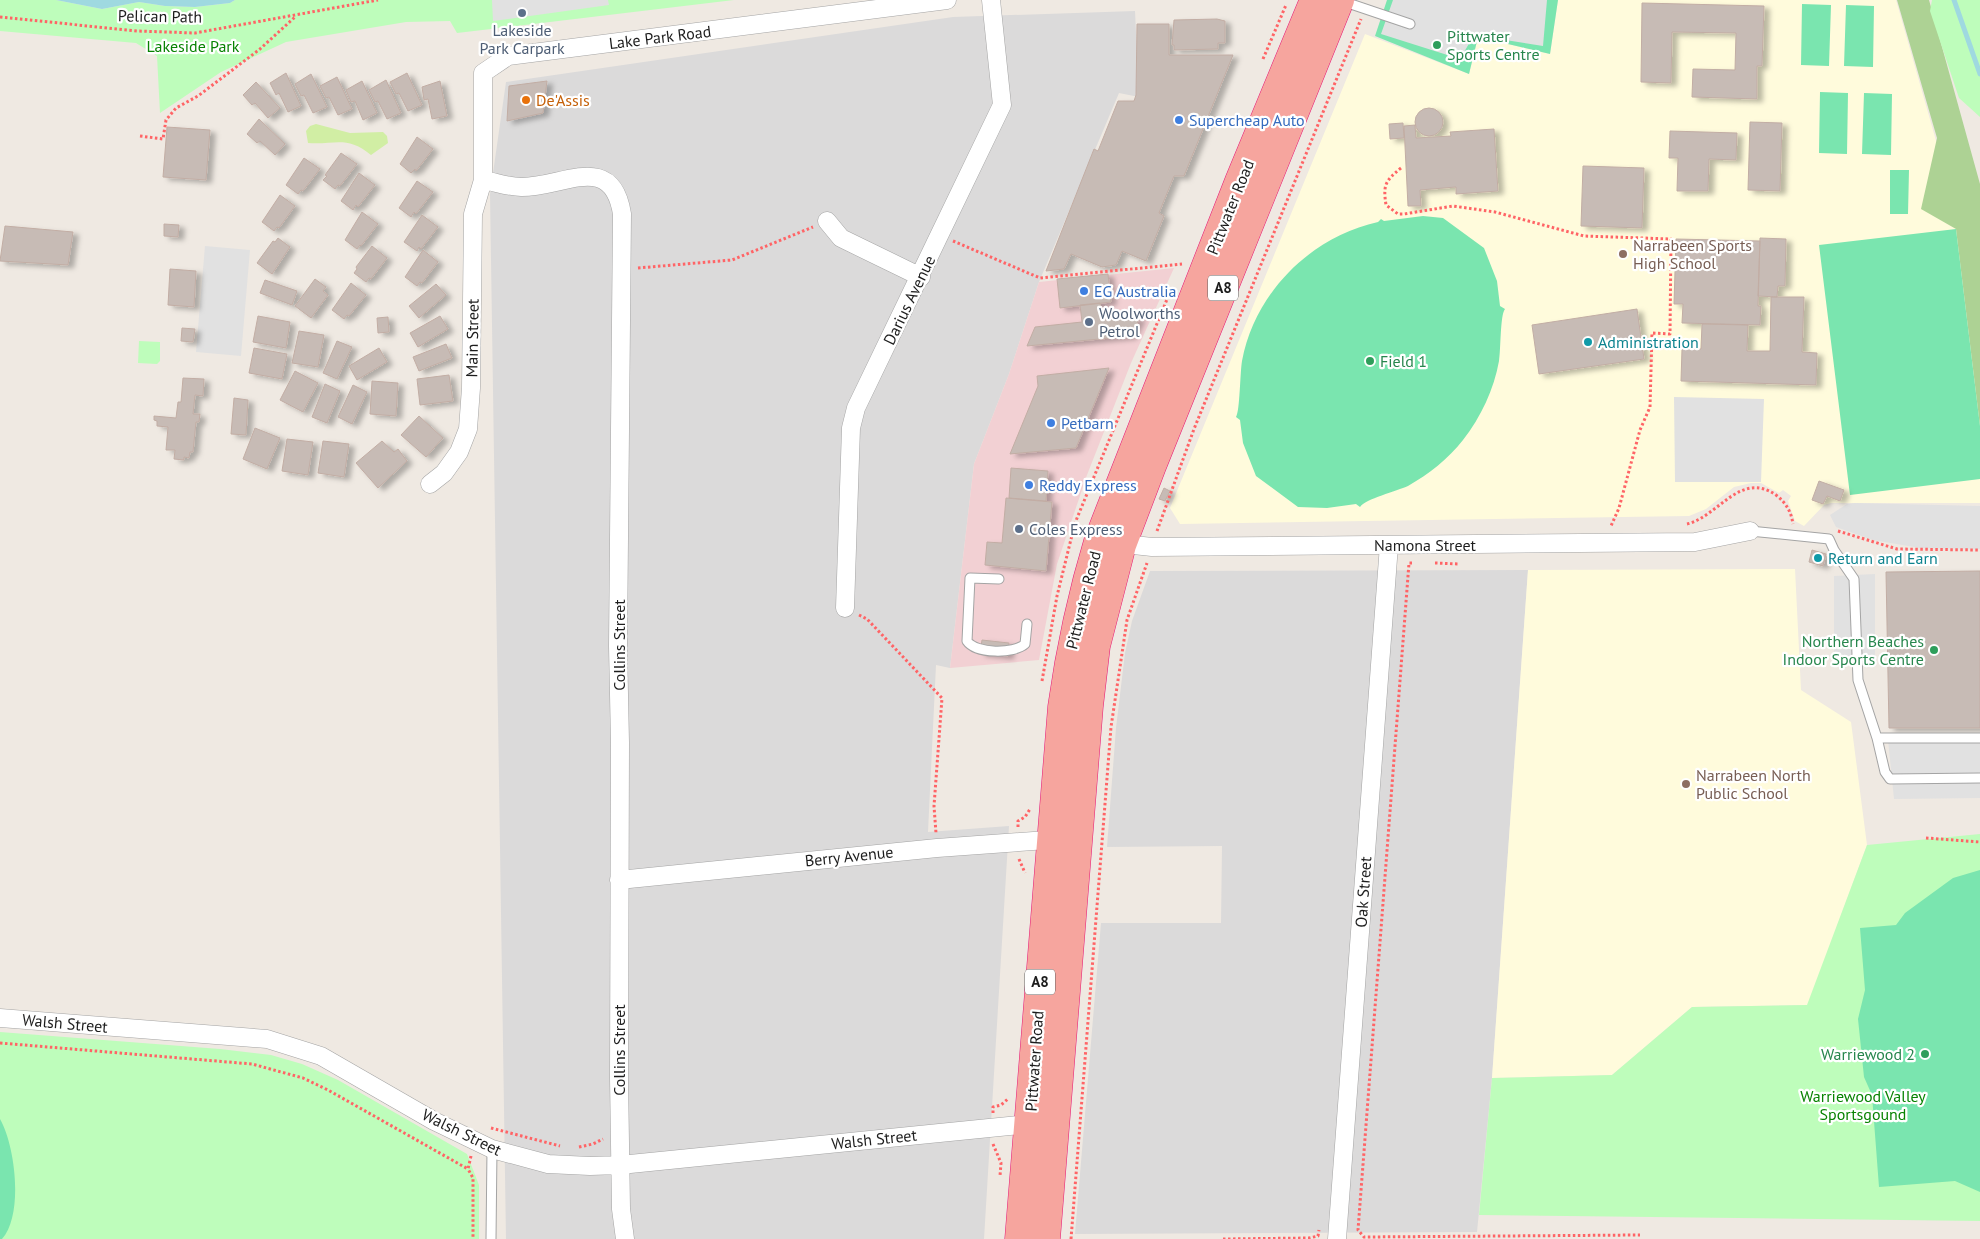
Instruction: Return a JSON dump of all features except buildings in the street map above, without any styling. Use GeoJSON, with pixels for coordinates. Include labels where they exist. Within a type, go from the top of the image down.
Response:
{"type":"FeatureCollection","features":[{"type":"Feature","properties":{"kind":"highway","name":"Pittwater Road"},"geometry":{"type":"LineString","coordinates":[[1046,1239],[1088,706],[1110,541],[1239,181],[1314,0]]}},
{"type":"Feature","properties":{"kind":"highway","name":"Pittwater Road"},"geometry":{"type":"LineString","coordinates":[[1019,1239],[1062,707],[1070,647],[1082,598],[1110,541],[1152,466],[1339,0]]}},
{"type":"Feature","properties":{"kind":"street","name":"Lake Park Road"},"geometry":{"type":"LineString","coordinates":[[483,180],[483,73],[508,56],[947,0]]}},
{"type":"Feature","properties":{"kind":"street","name":"Darius Avenue"},"geometry":{"type":"LineString","coordinates":[[845,608],[851,428],[856,408],[921,277],[1002,105],[991,0]]}},
{"type":"Feature","properties":{"kind":"street","name":"Collins Street"},"geometry":{"type":"LineString","coordinates":[[483,180],[522,187],[579,176],[600,178],[614,187],[620,200],[622,214],[618,646],[620,1165],[621,1209],[625,1239]]}},
{"type":"Feature","properties":{"kind":"street","name":"Main Street"},"geometry":{"type":"LineString","coordinates":[[430,484],[444,474],[459,452],[468,430],[472,388],[473,214],[483,180]]}},
{"type":"Feature","properties":{"kind":"street"},"geometry":{"type":"LineString","coordinates":[[827,221],[841,238],[921,277]]}},
{"type":"Feature","properties":{"kind":"street","name":"Namona Street"},"geometry":{"type":"LineString","coordinates":[[1110,541],[1152,547],[1695,542],[1750,531]]}},
{"type":"Feature","properties":{"kind":"street","name":"Oak Street"},"geometry":{"type":"LineString","coordinates":[[1336,1239],[1389,545]]}},
{"type":"Feature","properties":{"kind":"street","name":"Berry Avenue"},"geometry":{"type":"LineString","coordinates":[[619,880],[937,848],[1051,839],[1079,839]]}},
{"type":"Feature","properties":{"kind":"street","name":"Walsh Street"},"geometry":{"type":"LineString","coordinates":[[0,1018],[267,1039],[321,1056],[434,1121],[492,1149],[548,1164],[620,1165],[1029,1124]]}},
{"type":"Feature","properties":{"kind":"lane"},"geometry":{"type":"LineString","coordinates":[[1339,0],[1410,24]]}},
{"type":"Feature","properties":{"kind":"lane"},"geometry":{"type":"LineString","coordinates":[[1750,531],[1830,539],[1834,550],[1854,579],[1858,680],[1878,738],[1885,772],[1890,779],[1980,778]]}},
{"type":"Feature","properties":{"kind":"lane"},"geometry":{"type":"LineString","coordinates":[[999,579],[970,578],[966,637],[969,644],[980,649],[1011,650],[1019,648],[1025,644],[1027,624]]}},
{"type":"Feature","properties":{"kind":"lane"},"geometry":{"type":"LineString","coordinates":[[1878,738],[1980,738]]}},
{"type":"Feature","properties":{"kind":"lane"},"geometry":{"type":"LineString","coordinates":[[491,1239],[492,1149]]}},
{"type":"Feature","properties":{"kind":"path","name":"Pelican Path"},"geometry":{"type":"LineString","coordinates":[[0,17],[137,31],[194,33],[378,0]]}},
{"type":"Feature","properties":{"kind":"path"},"geometry":{"type":"LineString","coordinates":[[1070,1239],[1111,727],[1127,620],[1194,429],[1365,9]]}},
{"type":"Feature","properties":{"kind":"path"},"geometry":{"type":"LineString","coordinates":[[140,136],[163,139],[166,120],[176,108],[198,96],[260,49],[295,16]]}},
{"type":"Feature","properties":{"kind":"path"},"geometry":{"type":"LineString","coordinates":[[1401,168],[1390,177],[1383,189],[1386,205],[1398,214],[1453,206],[1494,212],[1584,236],[1671,239],[1670,334],[1652,333],[1650,407],[1640,430],[1619,508],[1610,526]]}},
{"type":"Feature","properties":{"kind":"path"},"geometry":{"type":"LineString","coordinates":[[622,270],[732,260],[827,221]]}},
{"type":"Feature","properties":{"kind":"path"},"geometry":{"type":"LineString","coordinates":[[940,236],[1040,278],[1182,264]]}},
{"type":"Feature","properties":{"kind":"path"},"geometry":{"type":"LineString","coordinates":[[1681,525],[1702,518],[1734,494],[1752,488],[1771,492],[1785,503],[1792,517],[1793,527],[1801,528]]}},
{"type":"Feature","properties":{"kind":"path"},"geometry":{"type":"LineString","coordinates":[[1160,523],[1166,528]]}},
{"type":"Feature","properties":{"kind":"path"},"geometry":{"type":"LineString","coordinates":[[1601,526],[1620,526]]}},
{"type":"Feature","properties":{"kind":"path"},"geometry":{"type":"LineString","coordinates":[[1832,528],[1897,549],[1980,550]]}},
{"type":"Feature","properties":{"kind":"path"},"geometry":{"type":"LineString","coordinates":[[1419,563],[1409,563],[1358,1230],[1364,1237],[1640,1235]]}},
{"type":"Feature","properties":{"kind":"path"},"geometry":{"type":"LineString","coordinates":[[1429,563],[1459,564]]}},
{"type":"Feature","properties":{"kind":"path"},"geometry":{"type":"LineString","coordinates":[[845,608],[867,619],[942,698],[934,806],[937,848]]}},
{"type":"Feature","properties":{"kind":"path"},"geometry":{"type":"LineString","coordinates":[[1926,838],[1980,842]]}},
{"type":"Feature","properties":{"kind":"path"},"geometry":{"type":"LineString","coordinates":[[0,1043],[252,1064],[280,1070],[328,1090],[468,1170]]}},
{"type":"Feature","properties":{"kind":"path"},"geometry":{"type":"LineString","coordinates":[[1223,1239],[1309,1238],[1318,1236],[1320,1228]]}},
{"type":"Feature","properties":{"kind":"shaded area","name":"Lakeside Park Carpark"},"geometry":{"type":"Polygon","coordinates":[[[492,0],[608,0],[609,5],[493,21],[492,0]]]}},
{"type":"Feature","properties":{"kind":"shaded area","name":"Pittwater Sports Centre"},"geometry":{"type":"Polygon","coordinates":[[[1393,0],[1547,0],[1543,46],[1474,35],[1460,59],[1381,34],[1393,0]]]}},
{"type":"Feature","properties":{"kind":"shaded area","name":"Narrabeen Sports High School"},"geometry":{"type":"Polygon","coordinates":[[[1558,0],[1896,0],[1964,239],[1980,268],[1980,503],[1831,503],[1824,505],[1804,526],[1795,521],[1788,501],[1791,496],[1783,490],[1779,493],[1761,483],[1751,483],[1734,487],[1706,509],[1689,516],[1180,524],[1170,508],[1365,34],[1469,74],[1478,37],[1550,54],[1558,0]]]}},
{"type":"Feature","properties":{"kind":"shaded area"},"geometry":{"type":"Polygon","coordinates":[[[1135,11],[1139,97],[1119,93],[1039,282],[1009,374],[974,464],[950,668],[936,665],[928,832],[1009,826],[984,1239],[506,1239],[490,194],[506,82],[953,17],[1135,11]]]}},
{"type":"Feature","properties":{"kind":"shaded area"},"geometry":{"type":"Polygon","coordinates":[[[205,246],[250,250],[241,356],[196,352],[205,246]]]}},
{"type":"Feature","properties":{"kind":"shaded area"},"geometry":{"type":"Polygon","coordinates":[[[1174,268],[1131,363],[1087,475],[1057,564],[1039,660],[950,668],[974,464],[1009,374],[1039,282],[1174,268]]]}},
{"type":"Feature","properties":{"kind":"shaded area"},"geometry":{"type":"Polygon","coordinates":[[[1674,397],[1764,399],[1761,482],[1675,482],[1674,397]]]}},
{"type":"Feature","properties":{"kind":"shaded area"},"geometry":{"type":"Polygon","coordinates":[[[1847,504],[1980,506],[1980,549],[1920,548],[1873,540],[1836,527],[1830,515],[1847,504]]]}},
{"type":"Feature","properties":{"kind":"shaded area","name":"Narrabeen North Public School"},"geometry":{"type":"Polygon","coordinates":[[[1795,569],[1801,690],[1851,722],[1867,845],[1808,1005],[1692,1007],[1612,1075],[1492,1078],[1528,570],[1795,569]]]}},
{"type":"Feature","properties":{"kind":"shaded area"},"geometry":{"type":"Polygon","coordinates":[[[1528,570],[1492,1078],[1477,1232],[1075,1234],[1101,923],[1221,923],[1222,846],[1107,847],[1116,728],[1125,653],[1132,621],[1150,571],[1528,570]]]}},
{"type":"Feature","properties":{"kind":"shaded area"},"geometry":{"type":"Polygon","coordinates":[[[1875,574],[1875,659],[1834,658],[1834,576],[1875,574]]]}},
{"type":"Feature","properties":{"kind":"shaded area"},"geometry":{"type":"Polygon","coordinates":[[[1888,740],[1980,740],[1980,798],[1894,799],[1888,740]]]}},
{"type":"Feature","properties":{"kind":"green space","name":"Lakeside Park"},"geometry":{"type":"Polygon","coordinates":[[[0,0],[56,0],[102,9],[139,2],[165,6],[195,7],[230,3],[235,0],[734,0],[457,33],[450,21],[406,22],[286,42],[221,72],[160,113],[157,56],[136,43],[0,31],[0,0]]]}},
{"type":"Feature","properties":{"kind":"green space","name":"Pittwater Sports Centre"},"geometry":{"type":"Polygon","coordinates":[[[1387,0],[1558,0],[1550,54],[1478,37],[1469,74],[1375,36],[1387,0]]]}},
{"type":"Feature","properties":{"kind":"green space"},"geometry":{"type":"Polygon","coordinates":[[[1897,0],[1929,0],[1980,184],[1980,426],[1956,229],[1921,209],[1937,138],[1897,0]]]}},
{"type":"Feature","properties":{"kind":"green space"},"geometry":{"type":"Polygon","coordinates":[[[1932,0],[1980,0],[1980,117],[1959,98],[1930,11],[1932,0]]]}},
{"type":"Feature","properties":{"kind":"green space"},"geometry":{"type":"Polygon","coordinates":[[[1802,4],[1831,5],[1829,66],[1801,65],[1802,4]]]}},
{"type":"Feature","properties":{"kind":"green space"},"geometry":{"type":"Polygon","coordinates":[[[1846,5],[1874,6],[1873,67],[1844,66],[1846,5]]]}},
{"type":"Feature","properties":{"kind":"green space"},"geometry":{"type":"Polygon","coordinates":[[[1820,92],[1848,93],[1847,154],[1819,153],[1820,92]]]}},
{"type":"Feature","properties":{"kind":"green space"},"geometry":{"type":"Polygon","coordinates":[[[1864,93],[1892,94],[1891,155],[1862,154],[1864,93]]]}},
{"type":"Feature","properties":{"kind":"green space"},"geometry":{"type":"Polygon","coordinates":[[[316,124],[350,133],[383,132],[387,136],[388,143],[371,155],[363,149],[348,143],[308,143],[306,131],[310,126],[316,124]]]}},
{"type":"Feature","properties":{"kind":"green space"},"geometry":{"type":"Polygon","coordinates":[[[1890,170],[1909,170],[1908,214],[1890,214],[1890,170]]]}},
{"type":"Feature","properties":{"kind":"green space","name":"Field 1"},"geometry":{"type":"Polygon","coordinates":[[[1423,216],[1443,218],[1484,248],[1497,281],[1500,306],[1505,309],[1502,318],[1499,361],[1494,382],[1486,402],[1470,431],[1451,454],[1438,466],[1408,486],[1374,498],[1360,507],[1356,504],[1327,508],[1298,507],[1256,476],[1243,443],[1240,420],[1236,417],[1242,361],[1249,336],[1259,312],[1290,271],[1309,254],[1330,240],[1353,229],[1378,222],[1381,219],[1384,221],[1423,216]]]}},
{"type":"Feature","properties":{"kind":"green space"},"geometry":{"type":"Polygon","coordinates":[[[1956,229],[1980,426],[1980,479],[1850,495],[1819,245],[1956,229]]]}},
{"type":"Feature","properties":{"kind":"green space"},"geometry":{"type":"Polygon","coordinates":[[[139,341],[160,342],[160,361],[157,364],[138,363],[139,341]]]}},
{"type":"Feature","properties":{"kind":"green space","name":"Warriewood Valley Sportsgound"},"geometry":{"type":"Polygon","coordinates":[[[1980,834],[1980,1221],[1479,1215],[1492,1078],[1612,1075],[1692,1007],[1807,1005],[1867,845],[1980,834]]]}},
{"type":"Feature","properties":{"kind":"green space","name":"Warriewood 2"},"geometry":{"type":"Polygon","coordinates":[[[1980,870],[1980,1192],[1955,1181],[1879,1187],[1872,1095],[1864,1077],[1858,1019],[1865,990],[1860,928],[1896,925],[1905,913],[1953,878],[1980,870]]]}},
{"type":"Feature","properties":{"kind":"green space"},"geometry":{"type":"Polygon","coordinates":[[[0,1032],[220,1049],[271,1055],[302,1064],[338,1080],[467,1154],[479,1185],[479,1239],[0,1239],[0,1032]]]}},
{"type":"Feature","properties":{"kind":"green space"},"geometry":{"type":"Polygon","coordinates":[[[0,1119],[10,1145],[15,1179],[13,1213],[9,1228],[2,1239],[0,1239],[0,1119]]]}},
{"type":"Feature","properties":{"kind":"water"},"geometry":{"type":"Polygon","coordinates":[[[56,0],[235,0],[230,3],[195,7],[165,6],[139,2],[102,9],[56,0]]]}},
{"type":"Feature","properties":{"kind":"waterway"},"geometry":{"type":"LineString","coordinates":[[1954,0],[1980,74]]}},
{"type":"Feature","properties":{"kind":"place","name":"Lakeside Park Carpark"},"geometry":{"type":"Point","coordinates":[522,13]}},
{"type":"Feature","properties":{"kind":"place","name":"Pittwater Sports Centre"},"geometry":{"type":"Point","coordinates":[1437,45]}},
{"type":"Feature","properties":{"kind":"place","name":"De'Assis"},"geometry":{"type":"Point","coordinates":[526,100]}},
{"type":"Feature","properties":{"kind":"place","name":"Supercheap Auto"},"geometry":{"type":"Point","coordinates":[1179,120]}},
{"type":"Feature","properties":{"kind":"place","name":"Narrabeen Sports High School"},"geometry":{"type":"Point","coordinates":[1623,254]}},
{"type":"Feature","properties":{"kind":"place","name":"EG Australia"},"geometry":{"type":"Point","coordinates":[1084,291]}},
{"type":"Feature","properties":{"kind":"place","name":"Woolworths Petrol"},"geometry":{"type":"Point","coordinates":[1089,322]}},
{"type":"Feature","properties":{"kind":"place","name":"Administration"},"geometry":{"type":"Point","coordinates":[1588,342]}},
{"type":"Feature","properties":{"kind":"place","name":"Field 1"},"geometry":{"type":"Point","coordinates":[1370,361]}},
{"type":"Feature","properties":{"kind":"place","name":"Petbarn"},"geometry":{"type":"Point","coordinates":[1051,423]}},
{"type":"Feature","properties":{"kind":"place","name":"Reddy Express"},"geometry":{"type":"Point","coordinates":[1029,485]}},
{"type":"Feature","properties":{"kind":"place","name":"Coles Express"},"geometry":{"type":"Point","coordinates":[1019,529]}},
{"type":"Feature","properties":{"kind":"place","name":"Return and Earn"},"geometry":{"type":"Point","coordinates":[1818,558]}},
{"type":"Feature","properties":{"kind":"place","name":"Northern Beaches Indoor Sports Centre"},"geometry":{"type":"Point","coordinates":[1934,650]}},
{"type":"Feature","properties":{"kind":"place","name":"Narrabeen North Public School"},"geometry":{"type":"Point","coordinates":[1686,784]}},
{"type":"Feature","properties":{"kind":"place","name":"Warriewood 2"},"geometry":{"type":"Point","coordinates":[1925,1054]}}]}
